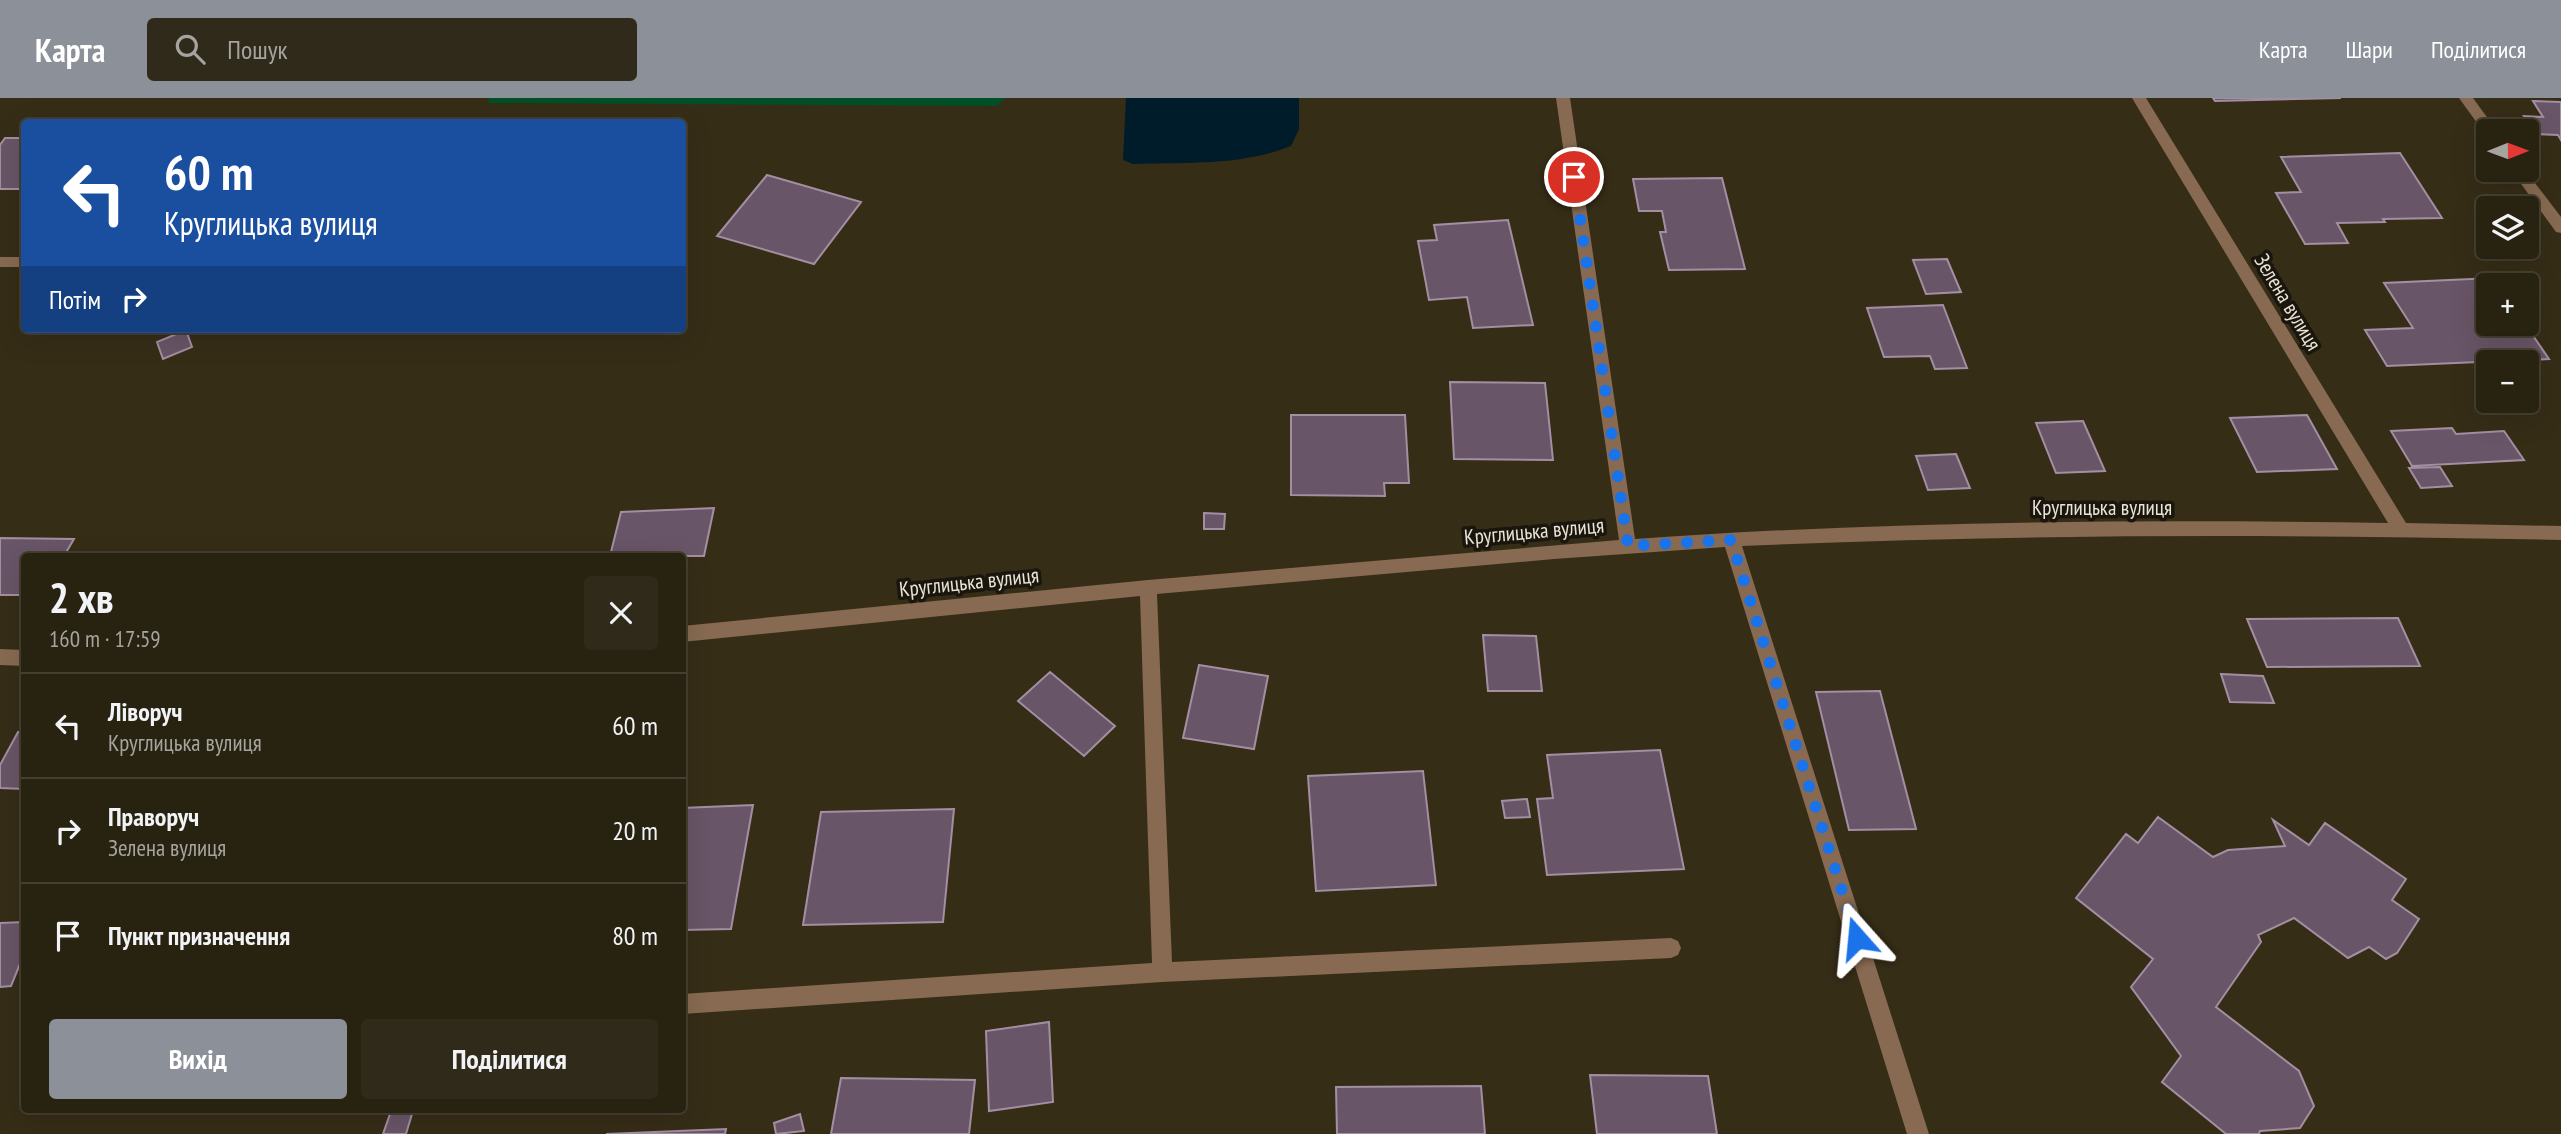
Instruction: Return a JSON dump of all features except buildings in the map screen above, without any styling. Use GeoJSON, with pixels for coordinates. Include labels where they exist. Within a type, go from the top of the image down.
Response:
{"type":"FeatureCollection","features":[{"type":"Feature","properties":{"kind":"street"},"geometry":{"type":"LineString","coordinates":[[1563,98],[1628,546]]}},
{"type":"Feature","properties":{"kind":"street","name":"Зелена вулиця"},"geometry":{"type":"LineString","coordinates":[[2139,98],[2401,528]]}},
{"type":"Feature","properties":{"kind":"street"},"geometry":{"type":"LineString","coordinates":[[2466,98],[2481,119]]}},
{"type":"Feature","properties":{"kind":"street"},"geometry":{"type":"LineString","coordinates":[[2527,182],[2561,228]]}},
{"type":"Feature","properties":{"kind":"street"},"geometry":{"type":"LineString","coordinates":[[0,262],[21,262]]}},
{"type":"Feature","properties":{"kind":"street","name":"Круглицька вулиця"},"geometry":{"type":"LineString","coordinates":[[686,634],[1148,587],[1628,546],[1731,540],[2024,531],[2401,528],[2561,533]]}},
{"type":"Feature","properties":{"kind":"street"},"geometry":{"type":"LineString","coordinates":[[1731,540],[1918,1134]]}},
{"type":"Feature","properties":{"kind":"street"},"geometry":{"type":"LineString","coordinates":[[1148,587],[1162,972]]}},
{"type":"Feature","properties":{"kind":"street"},"geometry":{"type":"LineString","coordinates":[[0,657],[21,658]]}},
{"type":"Feature","properties":{"kind":"street"},"geometry":{"type":"LineString","coordinates":[[686,1004],[1162,972],[1671,948]]}},
{"type":"Feature","properties":{"kind":"green space"},"geometry":{"type":"Polygon","coordinates":[[[489,98],[1006,98],[996,106],[488,103],[489,98]]]}},
{"type":"Feature","properties":{"kind":"water"},"geometry":{"type":"Polygon","coordinates":[[[1126,98],[1299,98],[1299,129],[1291,146],[1253,157],[1213,162],[1133,164],[1123,160],[1126,98]]]}},
{"type":"Feature","properties":{"kind":"route"},"geometry":{"type":"LineString","coordinates":[[1574,177],[1628,546],[1731,540],[1857,938]]}}]}
